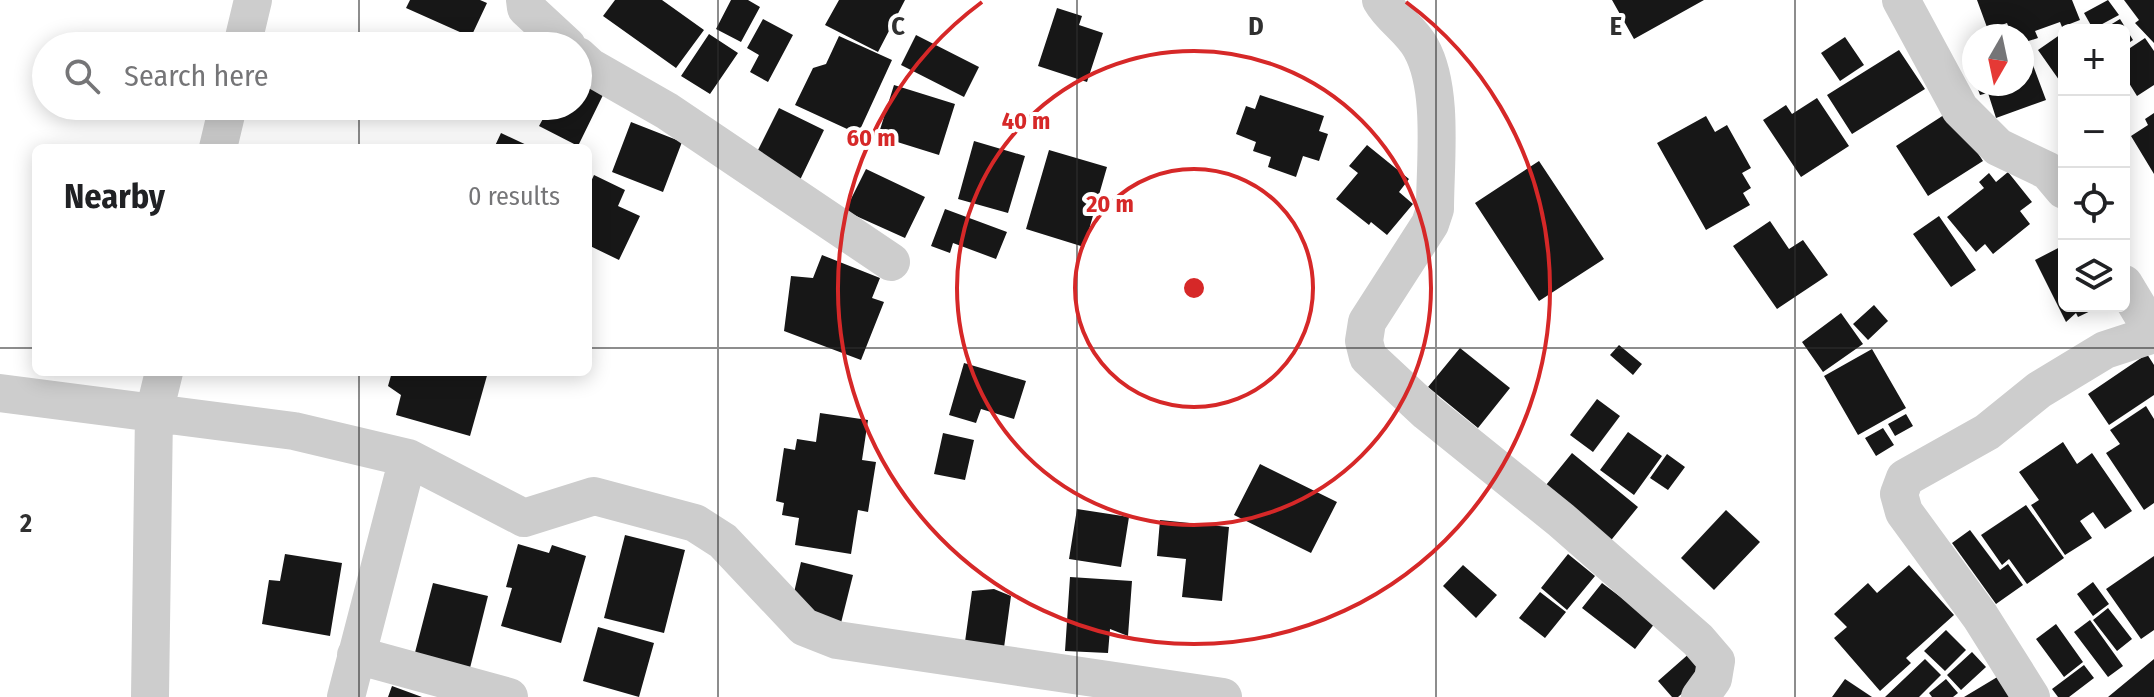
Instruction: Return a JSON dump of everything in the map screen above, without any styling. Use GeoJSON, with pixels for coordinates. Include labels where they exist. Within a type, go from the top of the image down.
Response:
{"type":"FeatureCollection","features":[{"type":"Feature","properties":{"kind":"street"},"geometry":{"type":"LineString","coordinates":[[245,32],[253,0]]}},
{"type":"Feature","properties":{"kind":"street"},"geometry":{"type":"LineString","coordinates":[[525,0],[526,8],[552,32]]}},
{"type":"Feature","properties":{"kind":"street"},"geometry":{"type":"LineString","coordinates":[[1381,0],[1421,47],[1426,60],[1436,107],[1435,209],[1430,224],[1367,322],[1364,341],[1368,357],[1427,412],[1561,520],[1698,640],[1716,661],[1713,679],[1700,697]]}},
{"type":"Feature","properties":{"kind":"street"},"geometry":{"type":"LineString","coordinates":[[1901,0],[1960,109],[1998,147],[2048,171],[2058,183]]}},
{"type":"Feature","properties":{"kind":"street"},"geometry":{"type":"LineString","coordinates":[[592,68],[667,111],[891,262]]}},
{"type":"Feature","properties":{"kind":"street"},"geometry":{"type":"LineString","coordinates":[[219,144],[225,120]]}},
{"type":"Feature","properties":{"kind":"street"},"geometry":{"type":"LineString","coordinates":[[2031,697],[1980,616],[1904,512],[1899,494],[1905,478],[1987,432],[2039,390],[2105,350],[2154,334],[2130,294]]}},
{"type":"Feature","properties":{"kind":"street"},"geometry":{"type":"LineString","coordinates":[[150,697],[154,413],[163,376]]}},
{"type":"Feature","properties":{"kind":"street"},"geometry":{"type":"LineString","coordinates":[[0,393],[294,431],[408,458],[524,518],[594,496],[695,523],[723,541],[804,627],[837,640],[1223,697]]}},
{"type":"Feature","properties":{"kind":"street"},"geometry":{"type":"LineString","coordinates":[[346,697],[408,458]]}},
{"type":"Feature","properties":{"kind":"street"},"geometry":{"type":"LineString","coordinates":[[356,655],[509,697]]}},
{"type":"Feature","properties":{"kind":"building"},"geometry":{"type":"Polygon","coordinates":[[[410,0],[480,0],[487,3],[473,32],[460,32],[406,8],[410,0]]]}},
{"type":"Feature","properties":{"kind":"building"},"geometry":{"type":"Polygon","coordinates":[[[615,0],[662,0],[704,30],[676,68],[603,16],[615,0]]]}},
{"type":"Feature","properties":{"kind":"building"},"geometry":{"type":"Polygon","coordinates":[[[731,0],[748,0],[760,7],[741,42],[716,29],[731,0]]]}},
{"type":"Feature","properties":{"kind":"building"},"geometry":{"type":"Polygon","coordinates":[[[839,0],[905,0],[878,52],[825,25],[839,0]]]}},
{"type":"Feature","properties":{"kind":"building"},"geometry":{"type":"Polygon","coordinates":[[[1612,0],[1704,0],[1634,39],[1612,0]]]}},
{"type":"Feature","properties":{"kind":"building"},"geometry":{"type":"Polygon","coordinates":[[[1977,0],[2072,0],[2080,20],[2070,24],[2060,22],[2035,31],[2038,38],[2034,39],[2034,24],[1986,24],[1977,0]]]}},
{"type":"Feature","properties":{"kind":"building"},"geometry":{"type":"Polygon","coordinates":[[[2108,0],[2119,15],[2102,24],[2090,24],[2084,13],[2108,0]]]}},
{"type":"Feature","properties":{"kind":"building"},"geometry":{"type":"Polygon","coordinates":[[[2124,0],[2154,0],[2154,43],[2135,23],[2139,20],[2124,0]]]}},
{"type":"Feature","properties":{"kind":"building"},"geometry":{"type":"Polygon","coordinates":[[[1057,8],[1082,16],[1079,25],[1103,33],[1087,82],[1038,66],[1057,8]]]}},
{"type":"Feature","properties":{"kind":"building"},"geometry":{"type":"Polygon","coordinates":[[[763,19],[793,35],[768,82],[750,72],[759,55],[747,48],[763,19]]]}},
{"type":"Feature","properties":{"kind":"building"},"geometry":{"type":"Polygon","coordinates":[[[709,34],[738,53],[710,94],[681,76],[709,34]]]}},
{"type":"Feature","properties":{"kind":"building"},"geometry":{"type":"Polygon","coordinates":[[[916,35],[979,67],[964,97],[901,65],[916,35]]]}},
{"type":"Feature","properties":{"kind":"building"},"geometry":{"type":"Polygon","coordinates":[[[839,36],[892,60],[858,134],[795,105],[813,68],[826,64],[839,36]]]}},
{"type":"Feature","properties":{"kind":"building"},"geometry":{"type":"Polygon","coordinates":[[[2058,36],[2058,78],[2038,50],[2058,36]]]}},
{"type":"Feature","properties":{"kind":"building"},"geometry":{"type":"Polygon","coordinates":[[[1845,37],[1864,65],[1840,81],[1821,53],[1845,37]]]}},
{"type":"Feature","properties":{"kind":"building"},"geometry":{"type":"Polygon","coordinates":[[[2145,38],[2154,51],[2154,85],[2137,96],[2130,85],[2130,48],[2145,38]]]}},
{"type":"Feature","properties":{"kind":"building"},"geometry":{"type":"Polygon","coordinates":[[[1899,50],[1925,89],[1852,134],[1827,95],[1899,50]]]}},
{"type":"Feature","properties":{"kind":"building"},"geometry":{"type":"Polygon","coordinates":[[[2034,68],[2046,100],[1996,118],[1989,96],[2034,96],[2034,68]]]}},
{"type":"Feature","properties":{"kind":"building"},"geometry":{"type":"Polygon","coordinates":[[[894,85],[955,104],[939,155],[878,136],[894,85]]]}},
{"type":"Feature","properties":{"kind":"building"},"geometry":{"type":"Polygon","coordinates":[[[592,87],[604,93],[592,117],[592,87]]]}},
{"type":"Feature","properties":{"kind":"building"},"geometry":{"type":"Polygon","coordinates":[[[1260,95],[1324,116],[1319,131],[1328,134],[1319,161],[1303,156],[1296,177],[1268,167],[1271,157],[1253,151],[1256,142],[1236,134],[1246,106],[1255,109],[1260,95]]]}},
{"type":"Feature","properties":{"kind":"building"},"geometry":{"type":"Polygon","coordinates":[[[1817,98],[1849,146],[1801,177],[1763,120],[1786,105],[1792,114],[1817,98]]]}},
{"type":"Feature","properties":{"kind":"building"},"geometry":{"type":"Polygon","coordinates":[[[779,108],[824,130],[800,180],[754,158],[779,108]]]}},
{"type":"Feature","properties":{"kind":"building"},"geometry":{"type":"Polygon","coordinates":[[[1950,111],[1983,161],[1928,196],[1896,146],[1950,111]]]}},
{"type":"Feature","properties":{"kind":"building"},"geometry":{"type":"Polygon","coordinates":[[[2154,113],[2154,174],[2131,136],[2148,125],[2145,119],[2154,113]]]}},
{"type":"Feature","properties":{"kind":"building"},"geometry":{"type":"Polygon","coordinates":[[[1706,116],[1715,132],[1727,125],[1751,168],[1742,173],[1751,188],[1743,193],[1750,205],[1706,230],[1657,143],[1706,116]]]}},
{"type":"Feature","properties":{"kind":"building"},"geometry":{"type":"Polygon","coordinates":[[[542,120],[591,120],[579,144],[539,126],[542,120]]]}},
{"type":"Feature","properties":{"kind":"building"},"geometry":{"type":"Polygon","coordinates":[[[631,122],[682,142],[663,192],[612,172],[631,122]]]}},
{"type":"Feature","properties":{"kind":"building"},"geometry":{"type":"Polygon","coordinates":[[[501,133],[524,144],[496,144],[501,133]]]}},
{"type":"Feature","properties":{"kind":"building"},"geometry":{"type":"Polygon","coordinates":[[[974,141],[1025,156],[1008,213],[958,199],[974,141]]]}},
{"type":"Feature","properties":{"kind":"building"},"geometry":{"type":"Polygon","coordinates":[[[1367,145],[1409,179],[1399,192],[1413,204],[1387,235],[1336,199],[1358,173],[1349,166],[1367,145]]]}},
{"type":"Feature","properties":{"kind":"building"},"geometry":{"type":"Polygon","coordinates":[[[1049,150],[1107,167],[1084,247],[1026,229],[1049,150]]]}},
{"type":"Feature","properties":{"kind":"building"},"geometry":{"type":"Polygon","coordinates":[[[1539,161],[1604,259],[1539,301],[1475,203],[1539,161]]]}},
{"type":"Feature","properties":{"kind":"building"},"geometry":{"type":"Polygon","coordinates":[[[866,169],[925,197],[905,238],[845,211],[866,169]]]}},
{"type":"Feature","properties":{"kind":"building"},"geometry":{"type":"Polygon","coordinates":[[[2008,172],[2032,202],[2020,211],[2030,224],[1993,254],[1985,244],[1976,252],[1947,217],[1984,188],[1979,182],[1989,173],[1996,182],[2008,172]]]}},
{"type":"Feature","properties":{"kind":"building"},"geometry":{"type":"Polygon","coordinates":[[[594,175],[625,190],[618,206],[640,216],[619,260],[592,247],[594,175]]]}},
{"type":"Feature","properties":{"kind":"building"},"geometry":{"type":"Polygon","coordinates":[[[945,209],[1007,232],[996,259],[953,243],[950,253],[931,246],[945,209]]]}},
{"type":"Feature","properties":{"kind":"building"},"geometry":{"type":"Polygon","coordinates":[[[1939,216],[1976,270],[1951,287],[1913,234],[1939,216]]]}},
{"type":"Feature","properties":{"kind":"building"},"geometry":{"type":"Polygon","coordinates":[[[1770,221],[1789,249],[1803,240],[1828,275],[1777,309],[1733,246],[1770,221]]]}},
{"type":"Feature","properties":{"kind":"building"},"geometry":{"type":"Polygon","coordinates":[[[2058,248],[2058,306],[2035,260],[2058,248]]]}},
{"type":"Feature","properties":{"kind":"building"},"geometry":{"type":"Polygon","coordinates":[[[822,255],[880,278],[872,298],[884,302],[861,360],[784,331],[791,276],[813,278],[822,255]]]}},
{"type":"Feature","properties":{"kind":"building"},"geometry":{"type":"Polygon","coordinates":[[[1874,305],[1888,321],[1868,340],[1853,324],[1874,305]]]}},
{"type":"Feature","properties":{"kind":"building"},"geometry":{"type":"Polygon","coordinates":[[[2061,312],[2088,312],[2078,317],[2076,313],[2066,322],[2061,312]]]}},
{"type":"Feature","properties":{"kind":"building"},"geometry":{"type":"Polygon","coordinates":[[[1841,313],[1863,344],[1823,372],[1802,342],[1841,313]]]}},
{"type":"Feature","properties":{"kind":"building"},"geometry":{"type":"Polygon","coordinates":[[[1619,345],[1642,364],[1633,375],[1610,355],[1619,345]]]}},
{"type":"Feature","properties":{"kind":"building"},"geometry":{"type":"Polygon","coordinates":[[[1460,348],[1510,388],[1478,428],[1428,387],[1460,348]]]}},
{"type":"Feature","properties":{"kind":"building"},"geometry":{"type":"Polygon","coordinates":[[[1872,349],[1906,408],[1858,435],[1824,376],[1872,349]]]}},
{"type":"Feature","properties":{"kind":"building"},"geometry":{"type":"Polygon","coordinates":[[[2147,354],[2154,365],[2154,395],[2109,425],[2088,394],[2147,354]]]}},
{"type":"Feature","properties":{"kind":"building"},"geometry":{"type":"Polygon","coordinates":[[[964,363],[1026,381],[1014,419],[981,409],[976,423],[949,415],[964,363]]]}},
{"type":"Feature","properties":{"kind":"building"},"geometry":{"type":"Polygon","coordinates":[[[391,376],[487,376],[470,436],[396,415],[401,395],[388,386],[391,376]]]}},
{"type":"Feature","properties":{"kind":"building"},"geometry":{"type":"Polygon","coordinates":[[[1597,399],[1620,416],[1593,452],[1570,435],[1597,399]]]}},
{"type":"Feature","properties":{"kind":"building"},"geometry":{"type":"Polygon","coordinates":[[[2146,406],[2154,419],[2154,503],[2144,510],[2106,453],[2120,444],[2110,430],[2146,406]]]}},
{"type":"Feature","properties":{"kind":"building"},"geometry":{"type":"Polygon","coordinates":[[[820,413],[868,420],[862,460],[876,462],[868,512],[858,510],[851,554],[795,545],[799,518],[782,515],[784,503],[776,501],[784,448],[795,450],[797,439],[816,442],[820,413]]]}},
{"type":"Feature","properties":{"kind":"building"},"geometry":{"type":"Polygon","coordinates":[[[1906,414],[1913,426],[1895,436],[1888,424],[1906,414]]]}},
{"type":"Feature","properties":{"kind":"building"},"geometry":{"type":"Polygon","coordinates":[[[1883,428],[1894,445],[1876,456],[1865,438],[1883,428]]]}},
{"type":"Feature","properties":{"kind":"building"},"geometry":{"type":"Polygon","coordinates":[[[1628,432],[1662,456],[1634,495],[1600,470],[1628,432]]]}},
{"type":"Feature","properties":{"kind":"building"},"geometry":{"type":"Polygon","coordinates":[[[943,433],[974,440],[965,480],[934,474],[943,433]]]}},
{"type":"Feature","properties":{"kind":"building"},"geometry":{"type":"Polygon","coordinates":[[[2063,442],[2077,464],[2092,453],[2132,511],[2105,529],[2093,512],[2080,521],[2092,538],[2065,555],[2031,505],[2039,500],[2019,472],[2063,442]]]}},
{"type":"Feature","properties":{"kind":"building"},"geometry":{"type":"Polygon","coordinates":[[[1572,453],[1638,507],[1608,544],[1542,490],[1572,453]]]}},
{"type":"Feature","properties":{"kind":"building"},"geometry":{"type":"Polygon","coordinates":[[[1667,454],[1685,467],[1668,490],[1650,478],[1667,454]]]}},
{"type":"Feature","properties":{"kind":"building"},"geometry":{"type":"Polygon","coordinates":[[[1260,464],[1337,502],[1311,553],[1234,515],[1260,464]]]}},
{"type":"Feature","properties":{"kind":"building"},"geometry":{"type":"Polygon","coordinates":[[[2026,505],[2064,558],[2027,584],[2009,559],[2002,565],[1981,535],[2026,505]]]}},
{"type":"Feature","properties":{"kind":"building"},"geometry":{"type":"Polygon","coordinates":[[[1077,509],[1129,517],[1121,567],[1069,559],[1077,509]]]}},
{"type":"Feature","properties":{"kind":"building"},"geometry":{"type":"Polygon","coordinates":[[[1726,510],[1760,542],[1714,590],[1681,558],[1726,510]]]}},
{"type":"Feature","properties":{"kind":"building"},"geometry":{"type":"Polygon","coordinates":[[[1160,520],[1229,527],[1222,601],[1182,597],[1186,559],[1157,556],[1160,520]]]}},
{"type":"Feature","properties":{"kind":"building"},"geometry":{"type":"Polygon","coordinates":[[[1970,530],[2000,570],[2008,564],[2023,585],[1996,604],[1952,543],[1970,530]]]}},
{"type":"Feature","properties":{"kind":"building"},"geometry":{"type":"Polygon","coordinates":[[[625,535],[685,550],[664,633],[604,618],[625,535]]]}},
{"type":"Feature","properties":{"kind":"building"},"geometry":{"type":"Polygon","coordinates":[[[518,544],[549,553],[552,545],[586,556],[561,643],[501,626],[512,588],[506,587],[518,544]]]}},
{"type":"Feature","properties":{"kind":"building"},"geometry":{"type":"Polygon","coordinates":[[[285,554],[342,563],[330,636],[262,624],[269,580],[280,581],[285,554]]]}},
{"type":"Feature","properties":{"kind":"building"},"geometry":{"type":"Polygon","coordinates":[[[1568,554],[1595,576],[1567,610],[1541,588],[1568,554]]]}},
{"type":"Feature","properties":{"kind":"building"},"geometry":{"type":"Polygon","coordinates":[[[2154,556],[2154,630],[2141,639],[2106,589],[2154,556]]]}},
{"type":"Feature","properties":{"kind":"building"},"geometry":{"type":"Polygon","coordinates":[[[801,562],[853,575],[841,623],[790,610],[801,562]]]}},
{"type":"Feature","properties":{"kind":"building"},"geometry":{"type":"Polygon","coordinates":[[[1463,565],[1497,595],[1476,618],[1443,586],[1463,565]]]}},
{"type":"Feature","properties":{"kind":"building"},"geometry":{"type":"Polygon","coordinates":[[[1909,565],[1954,615],[1906,658],[1911,663],[1880,691],[1834,638],[1847,627],[1834,614],[1868,583],[1877,593],[1909,565]]]}},
{"type":"Feature","properties":{"kind":"building"},"geometry":{"type":"Polygon","coordinates":[[[1070,577],[1132,581],[1128,636],[1110,629],[1108,653],[1065,651],[1070,577]]]}},
{"type":"Feature","properties":{"kind":"building"},"geometry":{"type":"Polygon","coordinates":[[[2093,582],[2109,604],[2093,616],[2077,594],[2093,582]]]}},
{"type":"Feature","properties":{"kind":"building"},"geometry":{"type":"Polygon","coordinates":[[[433,583],[488,596],[467,680],[411,668],[433,583]]]}},
{"type":"Feature","properties":{"kind":"building"},"geometry":{"type":"Polygon","coordinates":[[[1602,583],[1655,623],[1635,649],[1582,608],[1602,583]]]}},
{"type":"Feature","properties":{"kind":"building"},"geometry":{"type":"Polygon","coordinates":[[[994,589],[1011,596],[1003,655],[964,649],[972,591],[994,589]]]}},
{"type":"Feature","properties":{"kind":"building"},"geometry":{"type":"Polygon","coordinates":[[[1540,592],[1566,612],[1545,638],[1519,618],[1540,592]]]}},
{"type":"Feature","properties":{"kind":"building"},"geometry":{"type":"Polygon","coordinates":[[[2108,608],[2132,639],[2117,651],[2093,620],[2108,608]]]}},
{"type":"Feature","properties":{"kind":"building"},"geometry":{"type":"Polygon","coordinates":[[[2090,620],[2123,666],[2108,677],[2074,632],[2090,620]]]}},
{"type":"Feature","properties":{"kind":"building"},"geometry":{"type":"Polygon","coordinates":[[[2056,624],[2083,662],[2064,677],[2036,639],[2056,624]]]}},
{"type":"Feature","properties":{"kind":"building"},"geometry":{"type":"Polygon","coordinates":[[[598,627],[654,643],[639,697],[583,681],[598,627]]]}},
{"type":"Feature","properties":{"kind":"building"},"geometry":{"type":"Polygon","coordinates":[[[1946,630],[1966,650],[1945,671],[1924,651],[1946,630]]]}},
{"type":"Feature","properties":{"kind":"building"},"geometry":{"type":"Polygon","coordinates":[[[1691,652],[1708,671],[1678,697],[1672,697],[1658,681],[1691,652]]]}},
{"type":"Feature","properties":{"kind":"building"},"geometry":{"type":"Polygon","coordinates":[[[1972,652],[1986,667],[1961,690],[1947,675],[1972,652]]]}},
{"type":"Feature","properties":{"kind":"building"},"geometry":{"type":"Polygon","coordinates":[[[1925,659],[1941,675],[1919,697],[1885,697],[1925,659]]]}},
{"type":"Feature","properties":{"kind":"building"},"geometry":{"type":"Polygon","coordinates":[[[2154,659],[2154,697],[2108,697],[2154,659]]]}},
{"type":"Feature","properties":{"kind":"building"},"geometry":{"type":"Polygon","coordinates":[[[2084,665],[2094,678],[2069,697],[2058,697],[2052,689],[2084,665]]]}},
{"type":"Feature","properties":{"kind":"building"},"geometry":{"type":"Polygon","coordinates":[[[2004,673],[2018,697],[1964,697],[2004,673]]]}},
{"type":"Feature","properties":{"kind":"building"},"geometry":{"type":"Polygon","coordinates":[[[1845,679],[1872,697],[1832,697],[1845,679]]]}},
{"type":"Feature","properties":{"kind":"building"},"geometry":{"type":"Polygon","coordinates":[[[1946,679],[1958,693],[1953,697],[1932,697],[1929,693],[1946,679]]]}},
{"type":"Feature","properties":{"kind":"building"},"geometry":{"type":"Polygon","coordinates":[[[392,686],[422,697],[388,697],[392,686]]]}}]}
